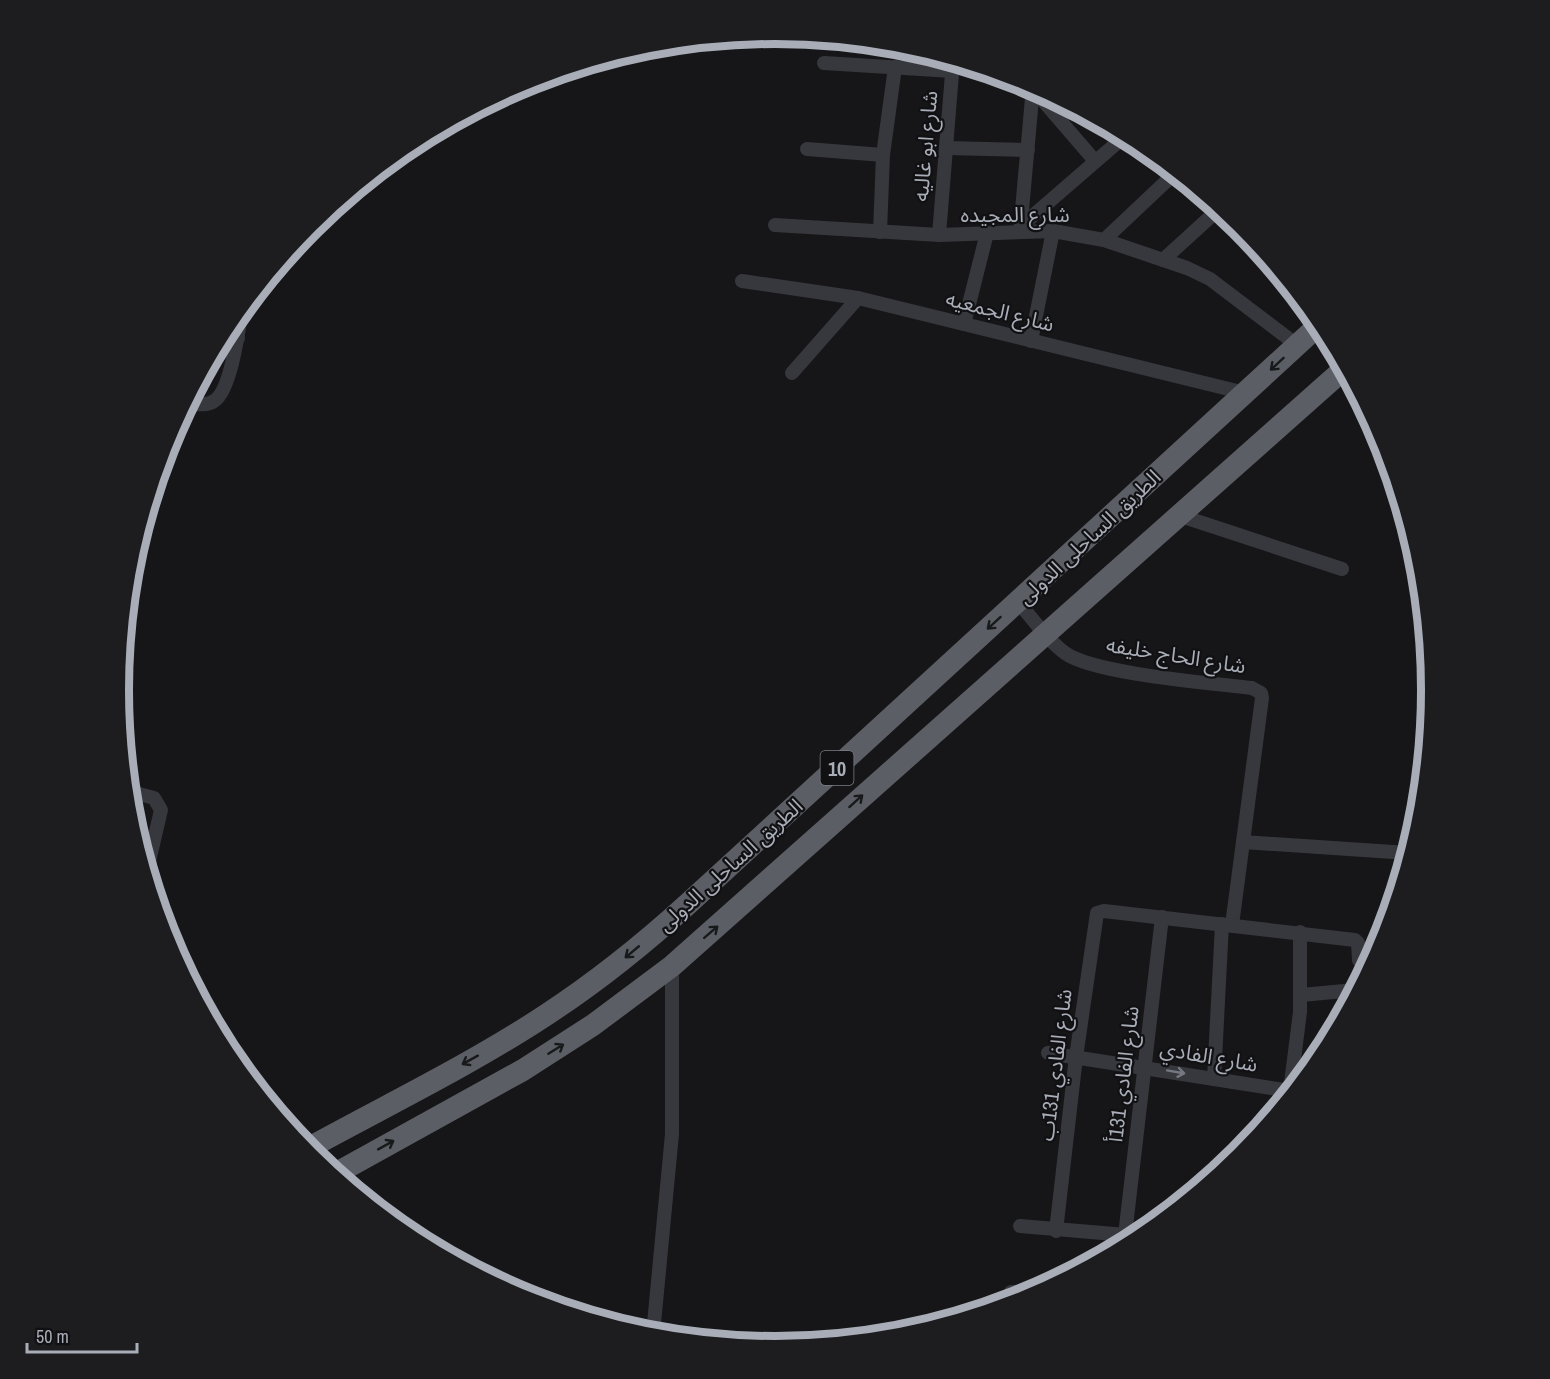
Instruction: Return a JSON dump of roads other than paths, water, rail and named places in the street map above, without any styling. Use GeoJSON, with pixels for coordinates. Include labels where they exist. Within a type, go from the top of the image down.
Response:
{"type":"FeatureCollection","features":[{"type":"Feature","properties":{"kind":"highway","name":"الطريق الساحلى الدولى"},"geometry":{"type":"LineString","coordinates":[[316,1144],[506,1040],[583,990],[620,962],[699,894],[1312,331]]}},
{"type":"Feature","properties":{"kind":"highway","name":"الطريق الساحلى الدولى"},"geometry":{"type":"LineString","coordinates":[[343,1170],[523,1070],[593,1024],[672,966],[1338,374]]}},
{"type":"Feature","properties":{"kind":"street"},"geometry":{"type":"LineString","coordinates":[[824,63],[895,68],[943,66]]}},
{"type":"Feature","properties":{"kind":"street"},"geometry":{"type":"LineString","coordinates":[[880,232],[882,155],[895,68]]}},
{"type":"Feature","properties":{"kind":"street","name":"شارع ابو غاليه"},"geometry":{"type":"LineString","coordinates":[[939,235],[953,69]]}},
{"type":"Feature","properties":{"kind":"street"},"geometry":{"type":"LineString","coordinates":[[1020,229],[1032,97]]}},
{"type":"Feature","properties":{"kind":"street"},"geometry":{"type":"LineString","coordinates":[[1046,104],[1095,161]]}},
{"type":"Feature","properties":{"kind":"street"},"geometry":{"type":"LineString","coordinates":[[1020,229],[1118,142]]}},
{"type":"Feature","properties":{"kind":"street"},"geometry":{"type":"LineString","coordinates":[[946,148],[1028,150]]}},
{"type":"Feature","properties":{"kind":"street"},"geometry":{"type":"LineString","coordinates":[[807,149],[882,155]]}},
{"type":"Feature","properties":{"kind":"street"},"geometry":{"type":"LineString","coordinates":[[1104,240],[1169,178]]}},
{"type":"Feature","properties":{"kind":"street"},"geometry":{"type":"LineString","coordinates":[[1163,260],[1212,214]]}},
{"type":"Feature","properties":{"kind":"street","name":"شارع المجيده"},"geometry":{"type":"LineString","coordinates":[[775,225],[939,235],[1020,229],[1053,231],[1104,240],[1210,279],[1297,345]]}},
{"type":"Feature","properties":{"kind":"street"},"geometry":{"type":"LineString","coordinates":[[1031,341],[1053,231]]}},
{"type":"Feature","properties":{"kind":"street"},"geometry":{"type":"LineString","coordinates":[[964,324],[987,233]]}},
{"type":"Feature","properties":{"kind":"street","name":"شارع الجمعيه"},"geometry":{"type":"LineString","coordinates":[[742,281],[858,298],[1245,393]]}},
{"type":"Feature","properties":{"kind":"street"},"geometry":{"type":"LineString","coordinates":[[792,373],[858,298]]}},
{"type":"Feature","properties":{"kind":"street"},"geometry":{"type":"LineString","coordinates":[[196,403],[214,402],[221,394],[240,329]]}},
{"type":"Feature","properties":{"kind":"street"},"geometry":{"type":"LineString","coordinates":[[234,338],[238,338]]}},
{"type":"Feature","properties":{"kind":"street"},"geometry":{"type":"LineString","coordinates":[[1181,516],[1342,568]]}},
{"type":"Feature","properties":{"kind":"street","name":"شارع الحاج خليفه"},"geometry":{"type":"LineString","coordinates":[[1018,602],[1066,654],[1095,664],[1259,691],[1262,699],[1243,842],[1227,924],[1214,1079]]}},
{"type":"Feature","properties":{"kind":"street"},"geometry":{"type":"LineString","coordinates":[[138,794],[154,798],[161,810],[151,855]]}},
{"type":"Feature","properties":{"kind":"street"},"geometry":{"type":"LineString","coordinates":[[1243,842],[1400,852]]}},
{"type":"Feature","properties":{"kind":"street","name":"شارع الفادي 131ب"},"geometry":{"type":"LineString","coordinates":[[1056,1231],[1094,919],[1097,913],[1104,911],[1162,917]]}},
{"type":"Feature","properties":{"kind":"street"},"geometry":{"type":"LineString","coordinates":[[1162,917],[1355,939],[1359,942],[1359,960],[1361,960]]}},
{"type":"Feature","properties":{"kind":"street","name":"شارع الفادي 131أ"},"geometry":{"type":"LineString","coordinates":[[1132,1228],[1145,1066],[1162,917]]}},
{"type":"Feature","properties":{"kind":"street"},"geometry":{"type":"LineString","coordinates":[[1291,1078],[1300,995],[1300,932]]}},
{"type":"Feature","properties":{"kind":"street"},"geometry":{"type":"LineString","coordinates":[[654,1324],[672,1134],[672,966]]}},
{"type":"Feature","properties":{"kind":"street"},"geometry":{"type":"LineString","coordinates":[[1300,995],[1345,991]]}},
{"type":"Feature","properties":{"kind":"street","name":"شارع الفادي"},"geometry":{"type":"LineString","coordinates":[[1048,1053],[1145,1066],[1282,1090]]}},
{"type":"Feature","properties":{"kind":"street"},"geometry":{"type":"LineString","coordinates":[[1020,1226],[1120,1235]]}}]}
